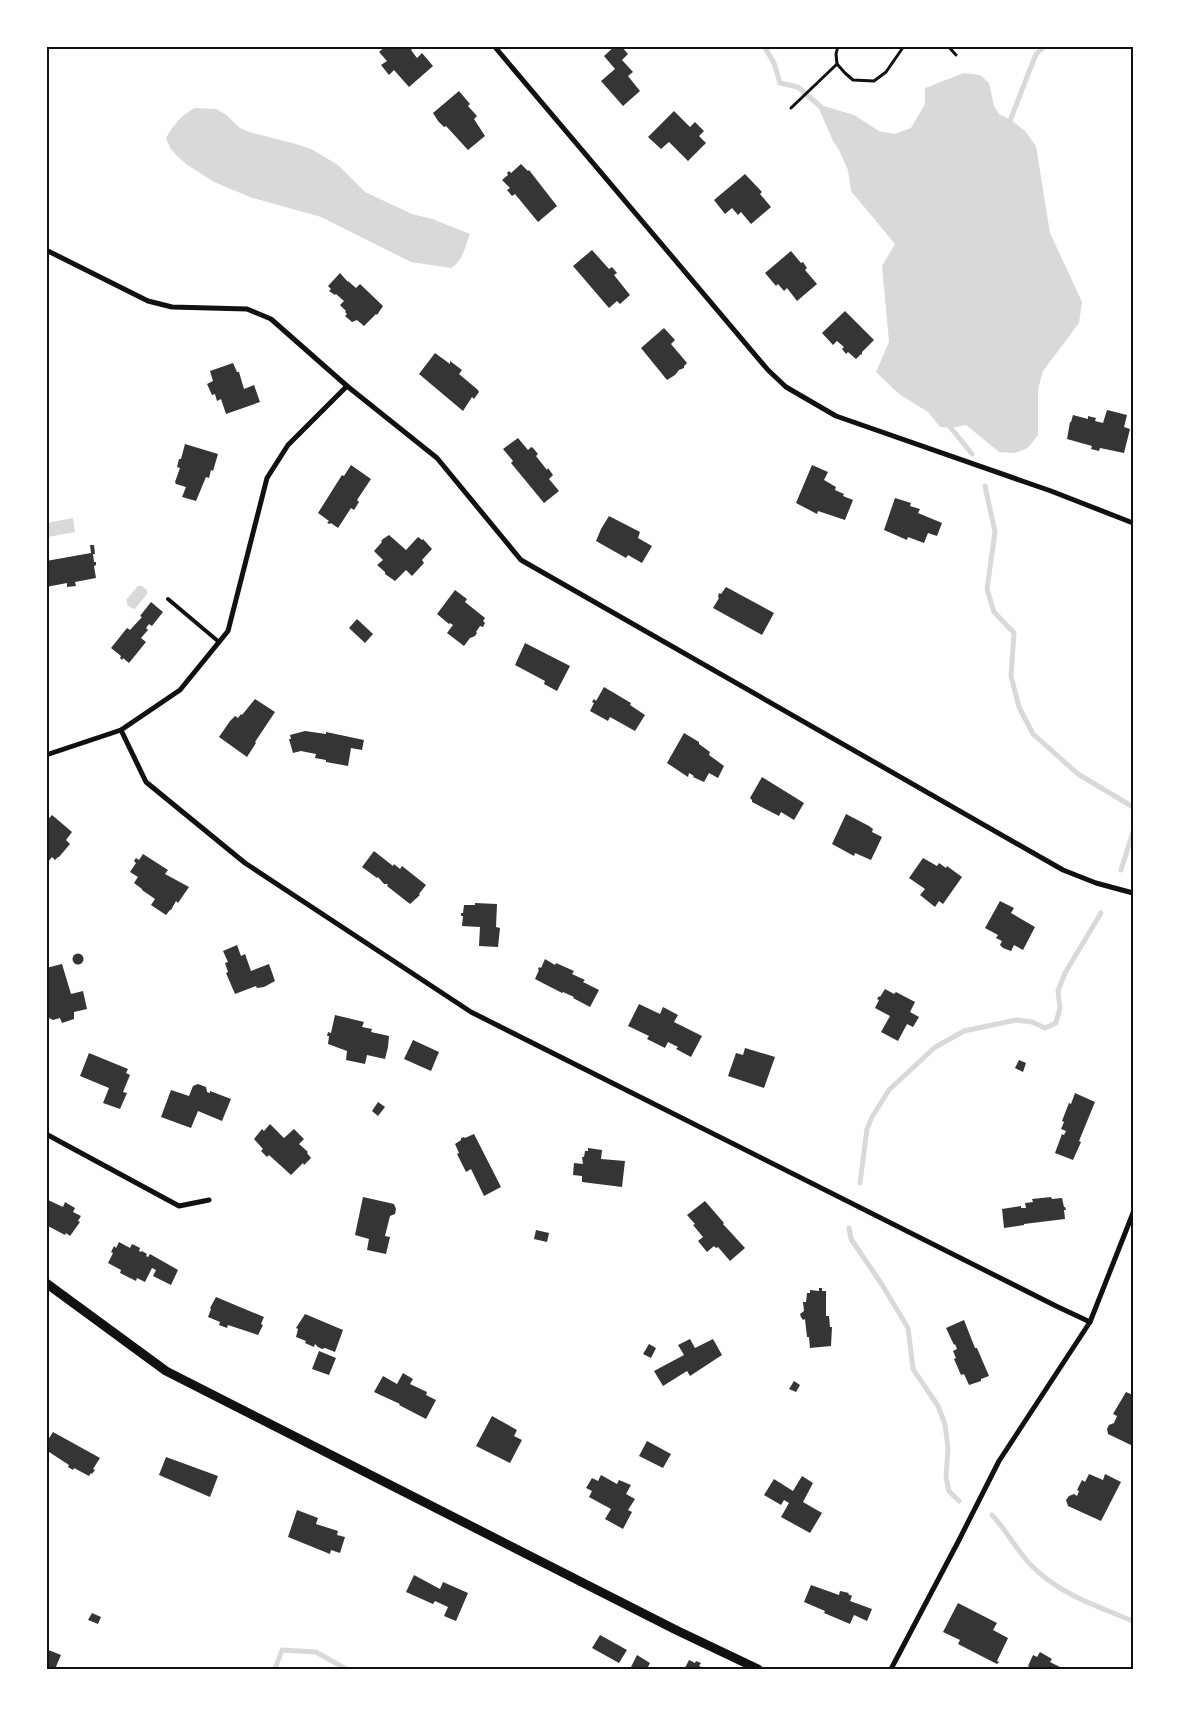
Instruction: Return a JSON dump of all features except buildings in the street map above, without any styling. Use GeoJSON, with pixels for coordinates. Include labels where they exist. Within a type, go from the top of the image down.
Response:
{"type":"FeatureCollection","features":[{"type":"Feature","properties":{"kind":"street"},"geometry":{"type":"LineString","coordinates":[[494,46],[768,370],[786,387],[836,416],[1050,491],[1133,523]]}},
{"type":"Feature","properties":{"kind":"street"},"geometry":{"type":"LineString","coordinates":[[46,250],[148,300],[172,308],[247,309],[270,320],[437,458],[521,560],[1064,870],[1096,883],[1133,893]]}},
{"type":"Feature","properties":{"kind":"street"},"geometry":{"type":"LineString","coordinates":[[46,755],[121,730],[180,690],[228,631],[267,478],[288,445],[348,386]]}},
{"type":"Feature","properties":{"kind":"street"},"geometry":{"type":"LineString","coordinates":[[121,730],[146,782],[245,863],[471,1012],[1090,1322]]}},
{"type":"Feature","properties":{"kind":"street"},"geometry":{"type":"LineString","coordinates":[[46,1134],[179,1206],[209,1200]]}},
{"type":"Feature","properties":{"kind":"street"},"geometry":{"type":"LineString","coordinates":[[891,1669],[999,1461],[1090,1322],[1133,1213]]}},
{"type":"Feature","properties":{"kind":"street"},"geometry":{"type":"LineString","coordinates":[[46,1283],[166,1371],[671,1627],[758,1669]]}},
{"type":"Feature","properties":{"kind":"lane"},"geometry":{"type":"LineString","coordinates":[[168,599],[219,642]]}},
{"type":"Feature","properties":{"kind":"path"},"geometry":{"type":"LineString","coordinates":[[838,46],[836,54],[837,64],[853,80],[874,81],[886,72],[904,46]]}},
{"type":"Feature","properties":{"kind":"path"},"geometry":{"type":"LineString","coordinates":[[948,46],[956,55]]}},
{"type":"Feature","properties":{"kind":"path"},"geometry":{"type":"LineString","coordinates":[[791,108],[837,64]]}},
{"type":"Feature","properties":{"kind":"shaded area"},"geometry":{"type":"Polygon","coordinates":[[[964,73],[980,75],[989,83],[994,106],[999,114],[1011,120],[1025,131],[1036,146],[1050,233],[1082,302],[1079,323],[1043,371],[1038,389],[1038,435],[1028,448],[1015,453],[999,452],[966,425],[951,428],[940,427],[928,412],[899,394],[876,372],[889,342],[882,266],[895,244],[851,191],[848,170],[817,104],[854,115],[879,131],[895,134],[911,128],[925,104],[925,88],[964,73]]]}},
{"type":"Feature","properties":{"kind":"shaded area"},"geometry":{"type":"Polygon","coordinates":[[[195,108],[216,109],[225,114],[240,128],[249,132],[311,149],[338,165],[365,192],[412,214],[432,219],[470,234],[461,258],[451,268],[411,262],[321,217],[250,197],[214,182],[177,156],[170,148],[166,138],[178,120],[195,108]]]}},
{"type":"Feature","properties":{"kind":"shaded area"},"geometry":{"type":"Polygon","coordinates":[[[73,518],[75,532],[48,537],[46,523],[73,518]]]}},
{"type":"Feature","properties":{"kind":"shaded area"},"geometry":{"type":"Polygon","coordinates":[[[138,586],[142,586],[147,590],[147,594],[135,609],[127,605],[126,600],[138,586]]]}},
{"type":"Feature","properties":{"kind":"waterway"},"geometry":{"type":"LineString","coordinates":[[764,46],[774,63],[780,83],[798,87],[821,107]]}},
{"type":"Feature","properties":{"kind":"waterway"},"geometry":{"type":"LineString","coordinates":[[1008,126],[1036,54],[1045,46]]}},
{"type":"Feature","properties":{"kind":"waterway"},"geometry":{"type":"LineString","coordinates":[[949,423],[972,454]]}},
{"type":"Feature","properties":{"kind":"waterway"},"geometry":{"type":"LineString","coordinates":[[985,486],[995,532],[987,589],[994,612],[1014,633],[1011,676],[1019,707],[1033,734],[1078,774],[1133,807]]}},
{"type":"Feature","properties":{"kind":"waterway"},"geometry":{"type":"LineString","coordinates":[[1121,870],[1133,832]]}},
{"type":"Feature","properties":{"kind":"waterway"},"geometry":{"type":"LineString","coordinates":[[860,1183],[867,1129],[872,1117],[889,1090],[934,1048],[964,1031],[1016,1020],[1032,1022],[1045,1028],[1056,1023],[1060,1008],[1058,991],[1065,973],[1101,913]]}},
{"type":"Feature","properties":{"kind":"waterway"},"geometry":{"type":"LineString","coordinates":[[849,1228],[851,1239],[881,1283],[908,1328],[913,1369],[938,1406],[945,1424],[948,1448],[946,1478],[949,1491],[959,1501]]}},
{"type":"Feature","properties":{"kind":"waterway"},"geometry":{"type":"LineString","coordinates":[[992,1515],[1030,1564],[1052,1583],[1078,1598],[1133,1621]]}},
{"type":"Feature","properties":{"kind":"waterway"},"geometry":{"type":"LineString","coordinates":[[275,1669],[282,1650],[316,1652],[346,1669]]}}]}
